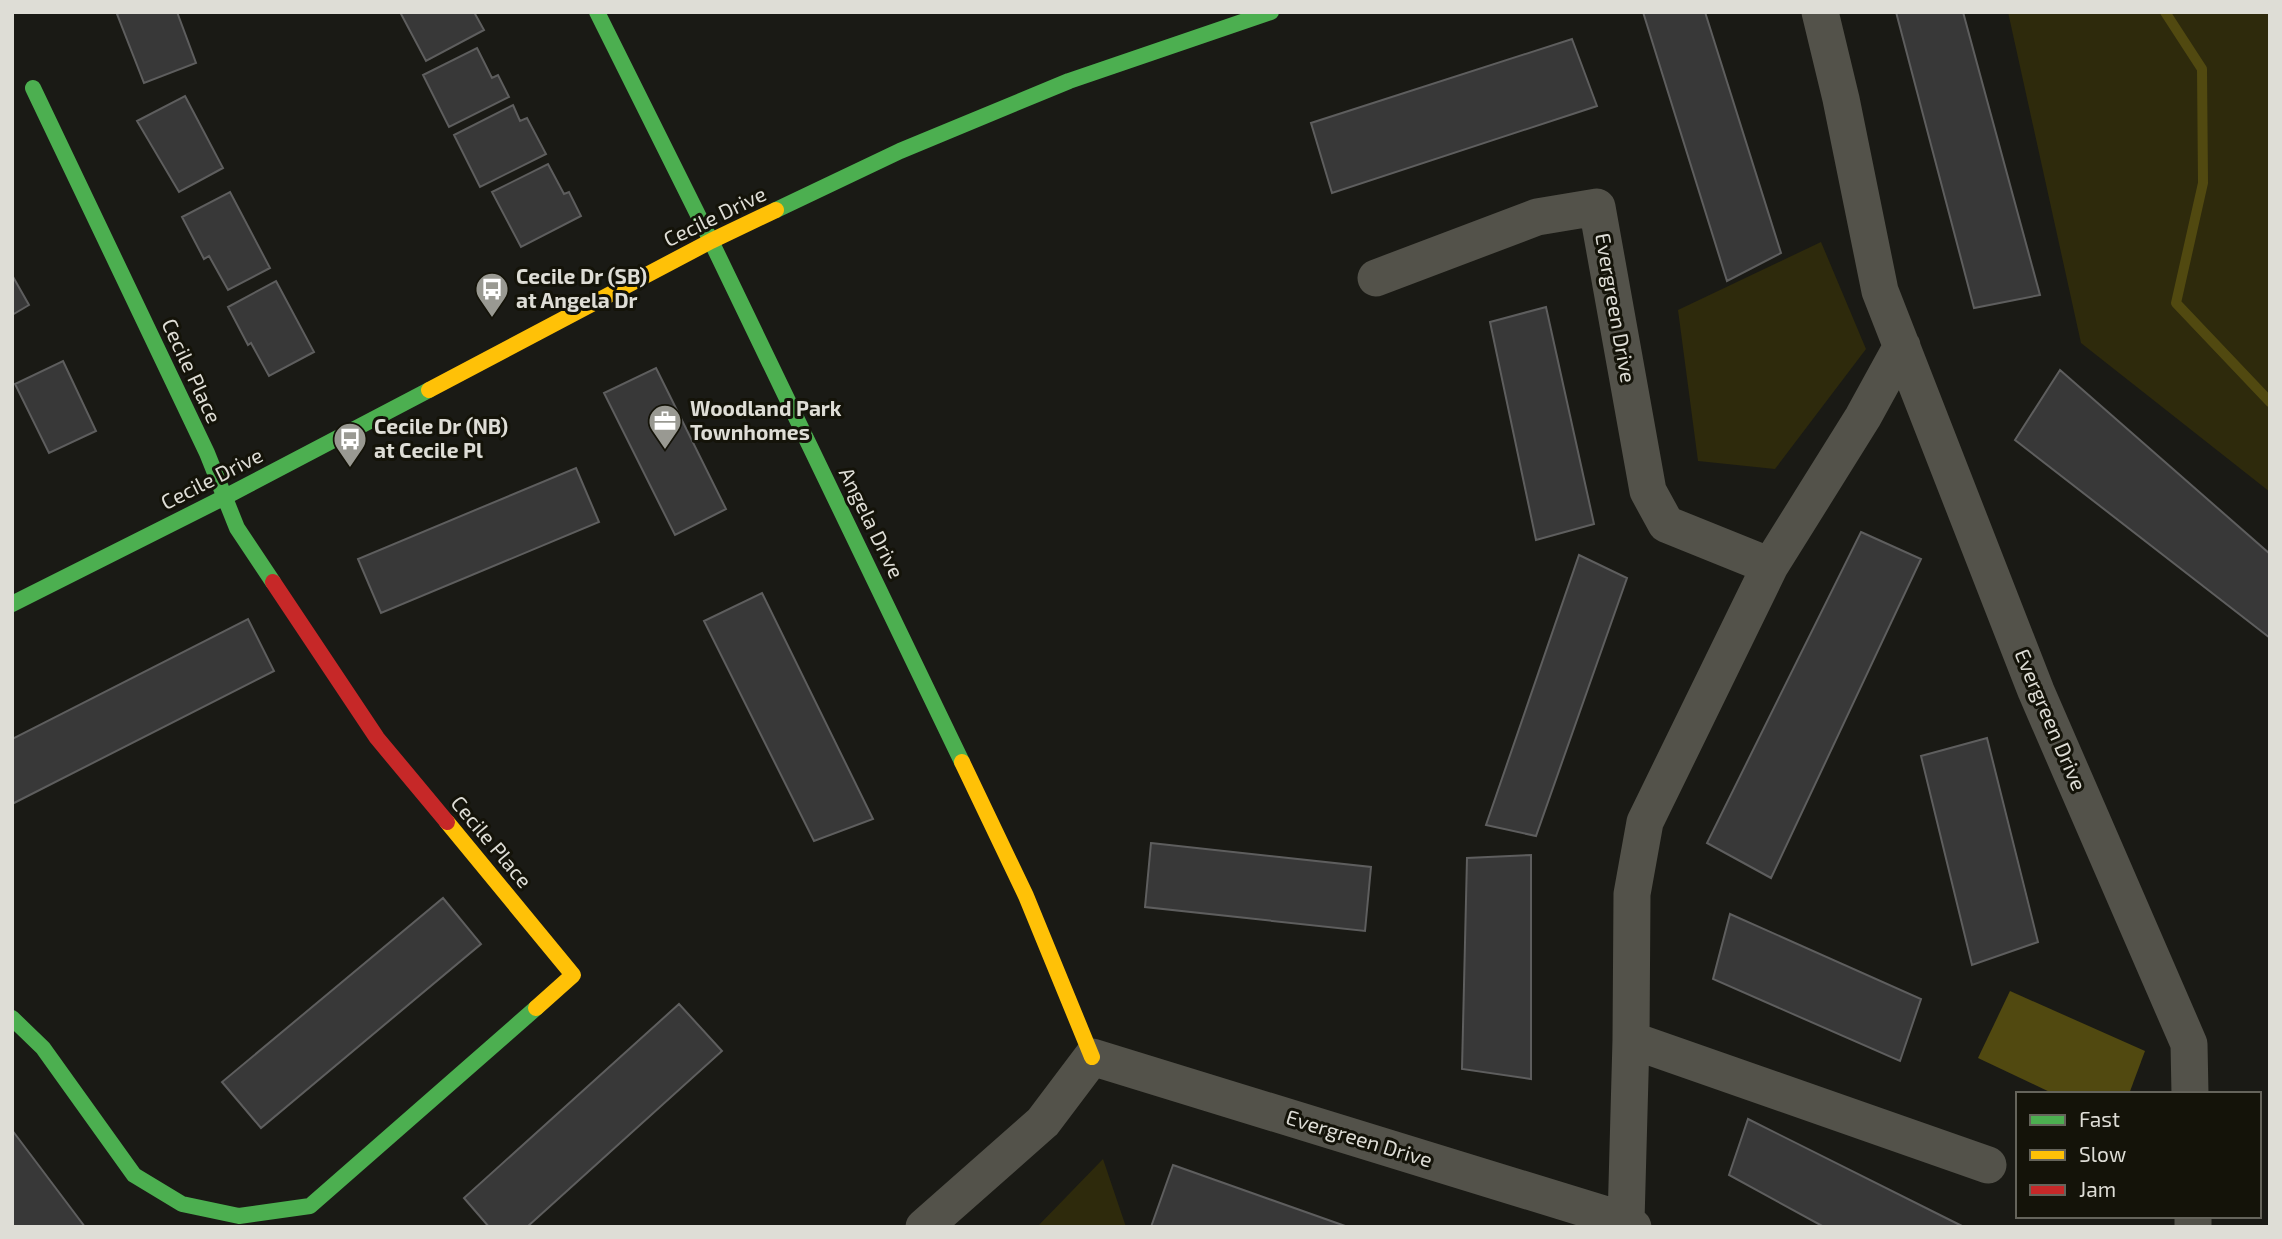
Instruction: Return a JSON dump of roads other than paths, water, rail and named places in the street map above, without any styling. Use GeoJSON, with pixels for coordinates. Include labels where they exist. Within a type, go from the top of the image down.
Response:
{"type":"FeatureCollection","features":[{"type":"Feature","properties":{"kind":"street","name":"Angela Drive"},"geometry":{"type":"LineString","coordinates":[[597,12],[711,241],[1026,896],[1093,1058]]}},
{"type":"Feature","properties":{"kind":"street","name":"Cecile Drive"},"geometry":{"type":"LineString","coordinates":[[12,604],[223,498],[711,241],[963,123],[1069,81],[1271,12]]}},
{"type":"Feature","properties":{"kind":"street","name":"Evergreen Drive"},"geometry":{"type":"LineString","coordinates":[[1820,12],[1841,99],[1880,291],[2036,691],[2189,1044],[2190,1092]]}},
{"type":"Feature","properties":{"kind":"street","name":"Cecile Place"},"geometry":{"type":"LineString","coordinates":[[12,1018],[43,1048],[134,1175],[182,1204],[239,1216],[310,1206],[573,975],[377,738],[237,528],[207,453],[33,88]]}},
{"type":"Feature","properties":{"kind":"street","name":"Evergreen Drive"},"geometry":{"type":"LineString","coordinates":[[1376,278],[1537,217],[1597,207],[1648,491],[1666,524],[1770,566]]}},
{"type":"Feature","properties":{"kind":"street","name":"Evergreen Drive"},"geometry":{"type":"LineString","coordinates":[[1093,1058],[1629,1224],[1632,894],[1645,822],[1770,566],[1863,417],[1902,346]]}},
{"type":"Feature","properties":{"kind":"street"},"geometry":{"type":"LineString","coordinates":[[1631,1040],[1988,1165]]}},
{"type":"Feature","properties":{"kind":"street"},"geometry":{"type":"LineString","coordinates":[[925,1227],[1043,1122],[1093,1058]]}},
{"type":"Feature","properties":{"kind":"waterway"},"geometry":{"type":"LineString","coordinates":[[2165,12],[2202,69],[2203,183],[2176,303],[2270,402]]}},
{"type":"Feature","properties":{"kind":"place","name":"Cecile Dr (SB) at Angela Dr"},"geometry":{"type":"Point","coordinates":[492,319]}},
{"type":"Feature","properties":{"kind":"place","name":"Woodland Park Townhomes"},"geometry":{"type":"Point","coordinates":[665,451]}},
{"type":"Feature","properties":{"kind":"place","name":"Cecile Dr (NB) at Cecile Pl"},"geometry":{"type":"Point","coordinates":[350,469]}}]}
